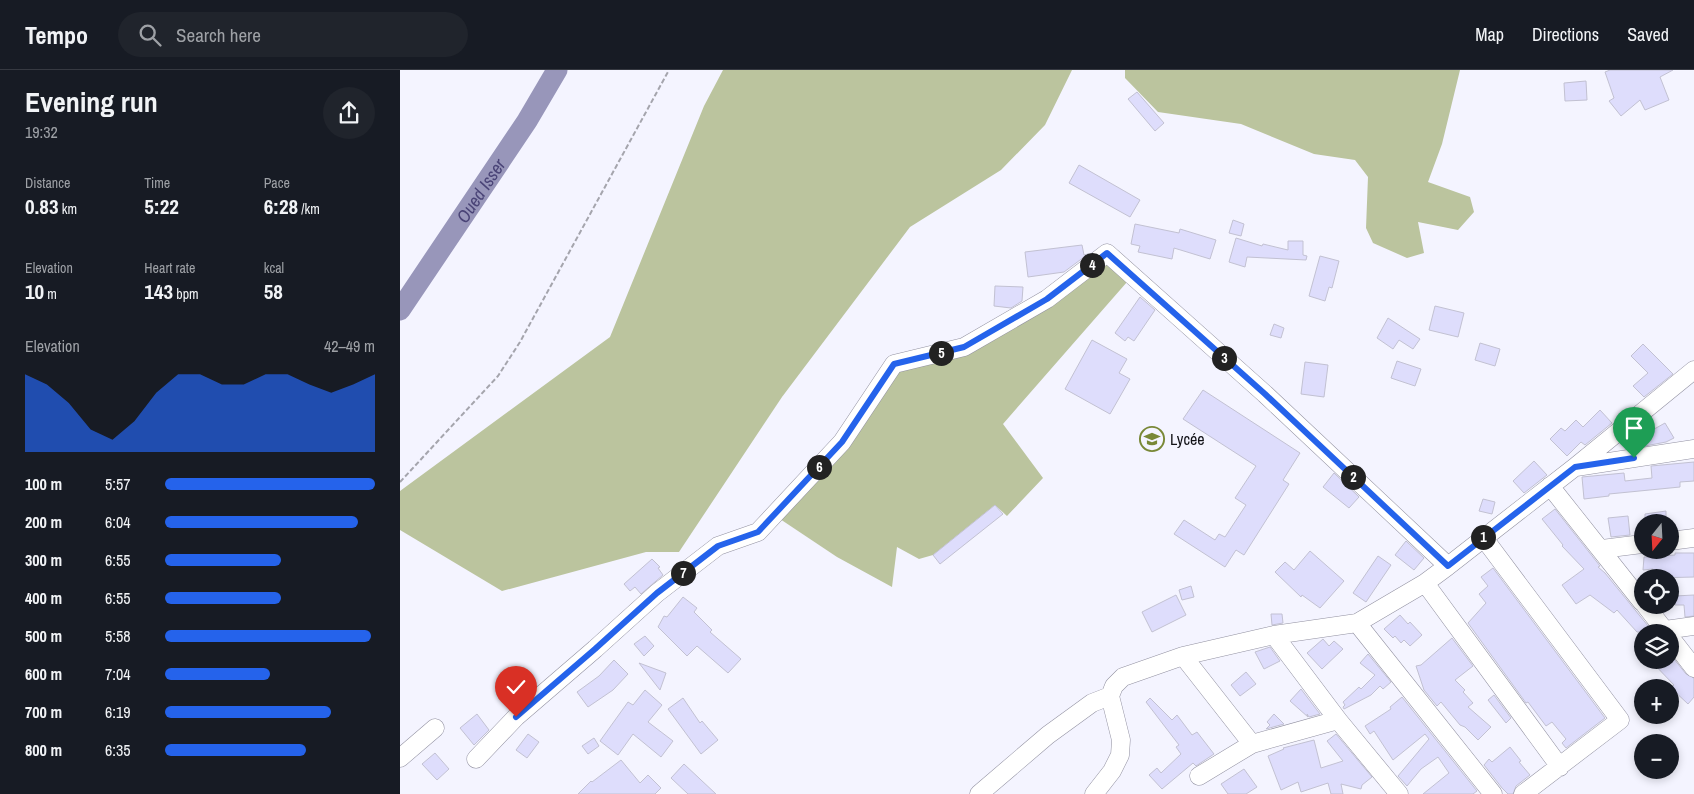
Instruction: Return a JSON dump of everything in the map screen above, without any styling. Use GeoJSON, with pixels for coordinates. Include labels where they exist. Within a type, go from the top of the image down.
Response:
{"type":"FeatureCollection","features":[{"type":"Feature","properties":{"kind":"street"},"geometry":{"type":"LineString","coordinates":[[476,760],[516,717],[657,593],[718,546],[758,532],[842,442],[894,364],[964,347],[1047,299],[1107,253],[1265,394],[1448,566]]}},
{"type":"Feature","properties":{"kind":"street"},"geometry":{"type":"LineString","coordinates":[[1094,794],[1112,770],[1120,755],[1121,740],[1110,696],[1114,686],[1123,677],[1183,656],[1274,635],[1357,623],[1425,583],[1448,566],[1575,467],[1694,370]]}},
{"type":"Feature","properties":{"kind":"street"},"geometry":{"type":"LineString","coordinates":[[1575,467],[1694,449]]}},
{"type":"Feature","properties":{"kind":"street"},"geometry":{"type":"LineString","coordinates":[[1550,486],[1634,591]]}},
{"type":"Feature","properties":{"kind":"street"},"geometry":{"type":"LineString","coordinates":[[1483,537],[1620,720],[1522,794]]}},
{"type":"Feature","properties":{"kind":"street"},"geometry":{"type":"LineString","coordinates":[[1679,540],[1694,538]]}},
{"type":"Feature","properties":{"kind":"street"},"geometry":{"type":"LineString","coordinates":[[1602,549],[1634,545]]}},
{"type":"Feature","properties":{"kind":"street"},"geometry":{"type":"LineString","coordinates":[[1425,583],[1560,766]]}},
{"type":"Feature","properties":{"kind":"street"},"geometry":{"type":"LineString","coordinates":[[1652,614],[1660,624]]}},
{"type":"Feature","properties":{"kind":"street"},"geometry":{"type":"LineString","coordinates":[[1357,623],[1493,794]]}},
{"type":"Feature","properties":{"kind":"street"},"geometry":{"type":"LineString","coordinates":[[1679,630],[1694,626]]}},
{"type":"Feature","properties":{"kind":"street"},"geometry":{"type":"LineString","coordinates":[[1274,635],[1338,720],[1399,794]]}},
{"type":"Feature","properties":{"kind":"street"},"geometry":{"type":"LineString","coordinates":[[1679,649],[1694,668]]}},
{"type":"Feature","properties":{"kind":"street"},"geometry":{"type":"LineString","coordinates":[[1183,656],[1252,744]]}},
{"type":"Feature","properties":{"kind":"street"},"geometry":{"type":"LineString","coordinates":[[979,794],[1048,735],[1092,703],[1110,696]]}},
{"type":"Feature","properties":{"kind":"street"},"geometry":{"type":"LineString","coordinates":[[1199,776],[1252,744],[1338,720]]}},
{"type":"Feature","properties":{"kind":"street"},"geometry":{"type":"LineString","coordinates":[[400,758],[436,728]]}},
{"type":"Feature","properties":{"kind":"path"},"geometry":{"type":"LineString","coordinates":[[400,482],[498,376],[520,342],[669,70]]}},
{"type":"Feature","properties":{"kind":"green space"},"geometry":{"type":"Polygon","coordinates":[[[723,70],[1072,70],[1045,125],[1001,170],[910,227],[782,397],[679,552],[646,552],[502,591],[400,530],[400,491],[610,337],[704,106],[723,70]]]}},
{"type":"Feature","properties":{"kind":"green space"},"geometry":{"type":"Polygon","coordinates":[[[1125,70],[1460,70],[1442,144],[1428,182],[1470,197],[1474,212],[1458,230],[1418,222],[1424,253],[1407,258],[1373,243],[1366,228],[1368,177],[1355,160],[1314,154],[1241,124],[1158,112],[1125,78],[1125,70]]]}},
{"type":"Feature","properties":{"kind":"green space"},"geometry":{"type":"Polygon","coordinates":[[[1107,253],[1127,282],[1003,424],[1043,478],[1007,516],[995,505],[933,555],[919,559],[897,547],[892,587],[837,557],[774,515],[894,364],[964,347],[1107,253]]]}},
{"type":"Feature","properties":{"kind":"building"},"geometry":{"type":"Polygon","coordinates":[[[1610,70],[1673,70],[1660,77],[1669,100],[1645,110],[1640,100],[1621,116],[1609,101],[1614,98],[1605,72],[1610,70]]]}},
{"type":"Feature","properties":{"kind":"building"},"geometry":{"type":"Polygon","coordinates":[[[1586,81],[1587,100],[1565,101],[1564,83],[1586,81]]]}},
{"type":"Feature","properties":{"kind":"building"},"geometry":{"type":"Polygon","coordinates":[[[1137,92],[1164,123],[1155,131],[1128,99],[1137,92]]]}},
{"type":"Feature","properties":{"kind":"building"},"geometry":{"type":"Polygon","coordinates":[[[1079,165],[1140,200],[1130,217],[1069,183],[1079,165]]]}},
{"type":"Feature","properties":{"kind":"building"},"geometry":{"type":"Polygon","coordinates":[[[1233,220],[1244,224],[1241,236],[1229,233],[1233,220]]]}},
{"type":"Feature","properties":{"kind":"building"},"geometry":{"type":"Polygon","coordinates":[[[1135,224],[1179,233],[1180,229],[1216,240],[1210,259],[1174,248],[1172,259],[1138,252],[1140,246],[1131,244],[1135,224]]]}},
{"type":"Feature","properties":{"kind":"building"},"geometry":{"type":"Polygon","coordinates":[[[1236,238],[1262,246],[1263,244],[1288,250],[1288,241],[1303,241],[1303,255],[1307,256],[1306,260],[1247,257],[1245,267],[1229,262],[1236,238]]]}},
{"type":"Feature","properties":{"kind":"building"},"geometry":{"type":"Polygon","coordinates":[[[1082,245],[1084,255],[1088,254],[1064,272],[1028,277],[1025,252],[1082,245]]]}},
{"type":"Feature","properties":{"kind":"building"},"geometry":{"type":"Polygon","coordinates":[[[1320,256],[1339,261],[1332,288],[1329,287],[1325,301],[1309,296],[1320,256]]]}},
{"type":"Feature","properties":{"kind":"building"},"geometry":{"type":"Polygon","coordinates":[[[995,286],[1023,287],[1022,301],[1011,308],[994,306],[995,286]]]}},
{"type":"Feature","properties":{"kind":"building"},"geometry":{"type":"Polygon","coordinates":[[[1140,297],[1155,310],[1134,341],[1128,337],[1125,341],[1115,333],[1140,297]]]}},
{"type":"Feature","properties":{"kind":"building"},"geometry":{"type":"Polygon","coordinates":[[[1435,306],[1464,313],[1458,337],[1429,330],[1435,306]]]}},
{"type":"Feature","properties":{"kind":"building"},"geometry":{"type":"Polygon","coordinates":[[[1388,318],[1420,339],[1413,349],[1399,340],[1393,349],[1377,338],[1388,318]]]}},
{"type":"Feature","properties":{"kind":"building"},"geometry":{"type":"Polygon","coordinates":[[[1274,324],[1284,328],[1281,338],[1270,335],[1274,324]]]}},
{"type":"Feature","properties":{"kind":"building"},"geometry":{"type":"Polygon","coordinates":[[[1092,340],[1127,359],[1119,373],[1130,379],[1110,414],[1065,389],[1092,340]]]}},
{"type":"Feature","properties":{"kind":"building"},"geometry":{"type":"Polygon","coordinates":[[[1480,343],[1500,349],[1495,366],[1475,360],[1480,343]]]}},
{"type":"Feature","properties":{"kind":"building"},"geometry":{"type":"Polygon","coordinates":[[[1643,344],[1673,374],[1644,397],[1633,386],[1648,373],[1631,356],[1643,344]]]}},
{"type":"Feature","properties":{"kind":"building"},"geometry":{"type":"Polygon","coordinates":[[[1397,361],[1421,369],[1415,386],[1391,378],[1397,361]]]}},
{"type":"Feature","properties":{"kind":"building"},"geometry":{"type":"Polygon","coordinates":[[[1305,362],[1328,365],[1324,397],[1301,394],[1305,362]]]}},
{"type":"Feature","properties":{"kind":"building"},"geometry":{"type":"Polygon","coordinates":[[[1203,390],[1300,453],[1283,480],[1289,484],[1244,555],[1236,550],[1225,567],[1174,534],[1184,520],[1215,540],[1219,534],[1225,537],[1246,505],[1235,498],[1256,466],[1183,419],[1203,390]]]}},
{"type":"Feature","properties":{"kind":"building"},"geometry":{"type":"Polygon","coordinates":[[[1600,410],[1612,423],[1585,445],[1581,442],[1567,456],[1550,439],[1561,428],[1565,431],[1576,420],[1583,427],[1600,410]]]}},
{"type":"Feature","properties":{"kind":"building"},"geometry":{"type":"Polygon","coordinates":[[[1665,423],[1674,438],[1666,442],[1645,446],[1640,437],[1665,423]]]}},
{"type":"Feature","properties":{"kind":"building"},"geometry":{"type":"Polygon","coordinates":[[[1534,461],[1547,475],[1524,493],[1513,481],[1534,461]]]}},
{"type":"Feature","properties":{"kind":"building"},"geometry":{"type":"Polygon","coordinates":[[[1694,462],[1694,481],[1680,482],[1680,487],[1609,494],[1609,496],[1584,499],[1582,477],[1624,473],[1625,481],[1652,478],[1651,466],[1694,462]]]}},
{"type":"Feature","properties":{"kind":"building"},"geometry":{"type":"Polygon","coordinates":[[[1334,473],[1359,497],[1349,508],[1323,487],[1334,473]]]}},
{"type":"Feature","properties":{"kind":"building"},"geometry":{"type":"Polygon","coordinates":[[[1483,499],[1495,502],[1492,514],[1479,511],[1483,499]]]}},
{"type":"Feature","properties":{"kind":"building"},"geometry":{"type":"Polygon","coordinates":[[[995,505],[1003,514],[940,564],[933,555],[995,505]]]}},
{"type":"Feature","properties":{"kind":"building"},"geometry":{"type":"Polygon","coordinates":[[[1555,509],[1600,566],[1598,567],[1634,609],[1634,614],[1638,614],[1646,624],[1634,624],[1634,629],[1617,610],[1614,613],[1590,595],[1576,604],[1562,585],[1584,569],[1562,546],[1542,519],[1555,509]]]}},
{"type":"Feature","properties":{"kind":"building"},"geometry":{"type":"Polygon","coordinates":[[[1666,511],[1666,514],[1645,514],[1666,511]]]}},
{"type":"Feature","properties":{"kind":"building"},"geometry":{"type":"Polygon","coordinates":[[[1628,516],[1630,535],[1611,537],[1608,518],[1628,516]]]}},
{"type":"Feature","properties":{"kind":"building"},"geometry":{"type":"Polygon","coordinates":[[[1406,541],[1424,558],[1414,570],[1395,555],[1406,541]]]}},
{"type":"Feature","properties":{"kind":"building"},"geometry":{"type":"Polygon","coordinates":[[[1310,551],[1344,581],[1320,608],[1302,595],[1301,597],[1275,572],[1285,562],[1294,570],[1310,551]]]}},
{"type":"Feature","properties":{"kind":"building"},"geometry":{"type":"Polygon","coordinates":[[[1679,553],[1694,553],[1694,577],[1679,577],[1679,569],[1643,569],[1644,559],[1679,559],[1679,553]]]}},
{"type":"Feature","properties":{"kind":"building"},"geometry":{"type":"Polygon","coordinates":[[[1378,556],[1391,565],[1366,602],[1353,593],[1378,556]]]}},
{"type":"Feature","properties":{"kind":"building"},"geometry":{"type":"Polygon","coordinates":[[[652,559],[660,567],[658,568],[663,575],[641,594],[635,587],[630,591],[624,584],[652,559]]]}},
{"type":"Feature","properties":{"kind":"building"},"geometry":{"type":"Polygon","coordinates":[[[1493,568],[1605,718],[1566,748],[1562,743],[1566,739],[1552,722],[1546,726],[1528,702],[1526,703],[1468,623],[1486,603],[1479,594],[1488,586],[1481,577],[1493,568]]]}},
{"type":"Feature","properties":{"kind":"building"},"geometry":{"type":"Polygon","coordinates":[[[1191,586],[1194,597],[1182,600],[1179,590],[1191,586]]]}},
{"type":"Feature","properties":{"kind":"building"},"geometry":{"type":"Polygon","coordinates":[[[1176,595],[1186,615],[1152,632],[1142,612],[1176,595]]]}},
{"type":"Feature","properties":{"kind":"building"},"geometry":{"type":"Polygon","coordinates":[[[1694,595],[1694,616],[1685,617],[1684,605],[1679,605],[1679,596],[1694,595]]]}},
{"type":"Feature","properties":{"kind":"building"},"geometry":{"type":"Polygon","coordinates":[[[683,597],[697,608],[694,612],[712,630],[710,632],[741,659],[728,673],[697,646],[687,656],[658,627],[664,616],[667,617],[683,597]]]}},
{"type":"Feature","properties":{"kind":"building"},"geometry":{"type":"Polygon","coordinates":[[[1271,614],[1282,614],[1283,623],[1272,625],[1271,614]]]}},
{"type":"Feature","properties":{"kind":"building"},"geometry":{"type":"Polygon","coordinates":[[[1400,615],[1408,624],[1410,622],[1422,635],[1410,646],[1404,640],[1401,643],[1395,636],[1393,638],[1384,629],[1400,615]]]}},
{"type":"Feature","properties":{"kind":"building"},"geometry":{"type":"Polygon","coordinates":[[[645,636],[654,646],[644,656],[634,644],[645,636]]]}},
{"type":"Feature","properties":{"kind":"building"},"geometry":{"type":"Polygon","coordinates":[[[1452,638],[1473,666],[1455,680],[1465,690],[1463,692],[1473,703],[1468,707],[1491,727],[1478,740],[1465,727],[1460,725],[1441,702],[1437,706],[1424,690],[1416,666],[1421,665],[1452,638]]]}},
{"type":"Feature","properties":{"kind":"building"},"geometry":{"type":"Polygon","coordinates":[[[1323,639],[1329,646],[1334,641],[1343,649],[1322,669],[1307,653],[1323,639]]]}},
{"type":"Feature","properties":{"kind":"building"},"geometry":{"type":"Polygon","coordinates":[[[1270,647],[1280,661],[1264,669],[1255,652],[1270,647]]]}},
{"type":"Feature","properties":{"kind":"building"},"geometry":{"type":"Polygon","coordinates":[[[1368,654],[1391,682],[1383,689],[1380,686],[1371,695],[1344,709],[1345,705],[1343,702],[1359,687],[1361,689],[1375,675],[1360,663],[1368,654]]]}},
{"type":"Feature","properties":{"kind":"building"},"geometry":{"type":"Polygon","coordinates":[[[614,660],[628,674],[613,690],[588,707],[577,692],[599,676],[614,660]]]}},
{"type":"Feature","properties":{"kind":"building"},"geometry":{"type":"Polygon","coordinates":[[[639,663],[666,673],[660,690],[639,663]]]}},
{"type":"Feature","properties":{"kind":"building"},"geometry":{"type":"Polygon","coordinates":[[[1679,665],[1686,674],[1694,678],[1694,697],[1688,704],[1679,696],[1679,679],[1668,679],[1659,669],[1679,669],[1679,665]]]}},
{"type":"Feature","properties":{"kind":"building"},"geometry":{"type":"Polygon","coordinates":[[[1246,672],[1256,684],[1240,696],[1231,685],[1246,672]]]}},
{"type":"Feature","properties":{"kind":"building"},"geometry":{"type":"Polygon","coordinates":[[[1301,689],[1320,714],[1309,717],[1307,714],[1308,717],[1290,701],[1301,689]]]}},
{"type":"Feature","properties":{"kind":"building"},"geometry":{"type":"Polygon","coordinates":[[[645,690],[662,705],[648,722],[673,741],[661,757],[633,734],[618,755],[600,741],[628,702],[633,705],[645,690]]]}},
{"type":"Feature","properties":{"kind":"building"},"geometry":{"type":"Polygon","coordinates":[[[1494,695],[1511,718],[1506,723],[1488,700],[1494,695]]]}},
{"type":"Feature","properties":{"kind":"building"},"geometry":{"type":"Polygon","coordinates":[[[1402,697],[1477,791],[1473,794],[1423,794],[1449,773],[1438,757],[1421,769],[1407,786],[1398,776],[1429,739],[1425,734],[1393,760],[1374,731],[1370,734],[1365,726],[1391,709],[1390,707],[1402,697]]]}},
{"type":"Feature","properties":{"kind":"building"},"geometry":{"type":"Polygon","coordinates":[[[683,698],[700,723],[702,721],[718,740],[701,754],[668,709],[683,698]]]}},
{"type":"Feature","properties":{"kind":"building"},"geometry":{"type":"Polygon","coordinates":[[[1150,698],[1172,720],[1177,715],[1192,735],[1197,732],[1214,754],[1196,766],[1193,763],[1162,789],[1149,775],[1157,768],[1161,773],[1181,754],[1176,747],[1179,745],[1146,702],[1150,698]]]}},
{"type":"Feature","properties":{"kind":"building"},"geometry":{"type":"Polygon","coordinates":[[[477,714],[489,730],[474,745],[460,728],[477,714]]]}},
{"type":"Feature","properties":{"kind":"building"},"geometry":{"type":"Polygon","coordinates":[[[1274,714],[1284,724],[1266,729],[1270,725],[1267,722],[1274,714]]]}},
{"type":"Feature","properties":{"kind":"building"},"geometry":{"type":"Polygon","coordinates":[[[528,734],[539,742],[527,758],[516,750],[528,734]]]}},
{"type":"Feature","properties":{"kind":"building"},"geometry":{"type":"Polygon","coordinates":[[[1336,734],[1372,777],[1362,785],[1361,789],[1341,784],[1343,794],[1331,794],[1328,783],[1301,792],[1298,782],[1281,790],[1268,756],[1283,748],[1314,740],[1321,768],[1343,761],[1327,741],[1336,734]]]}},
{"type":"Feature","properties":{"kind":"building"},"geometry":{"type":"Polygon","coordinates":[[[594,738],[599,746],[588,754],[582,746],[594,738]]]}},
{"type":"Feature","properties":{"kind":"building"},"geometry":{"type":"Polygon","coordinates":[[[1510,747],[1530,775],[1516,786],[1513,794],[1508,794],[1502,788],[1484,765],[1489,759],[1492,762],[1510,747]]]}},
{"type":"Feature","properties":{"kind":"building"},"geometry":{"type":"Polygon","coordinates":[[[435,753],[449,769],[437,780],[422,764],[435,753]]]}},
{"type":"Feature","properties":{"kind":"building"},"geometry":{"type":"Polygon","coordinates":[[[621,760],[640,783],[648,775],[661,788],[655,794],[578,794],[591,781],[621,760]]]}},
{"type":"Feature","properties":{"kind":"building"},"geometry":{"type":"Polygon","coordinates":[[[684,764],[716,794],[688,794],[671,778],[684,764]]]}},
{"type":"Feature","properties":{"kind":"building"},"geometry":{"type":"Polygon","coordinates":[[[1244,769],[1257,787],[1246,794],[1228,794],[1221,784],[1244,769]]]}},
{"type":"Feature","properties":{"kind":"waterway","name":"Oued Isser"},"geometry":{"type":"LineString","coordinates":[[400,310],[527,121],[557,70]]}},
{"type":"Feature","properties":{"kind":"place","name":"Lycée"},"geometry":{"type":"Point","coordinates":[1152,439]}},
{"type":"Feature","properties":{"kind":"route"},"geometry":{"type":"LineString","coordinates":[[516,717],[657,593],[718,546],[758,532],[842,442],[894,364],[964,347],[1047,299],[1107,253],[1265,394],[1448,566],[1575,467],[1634,458]]}}]}
